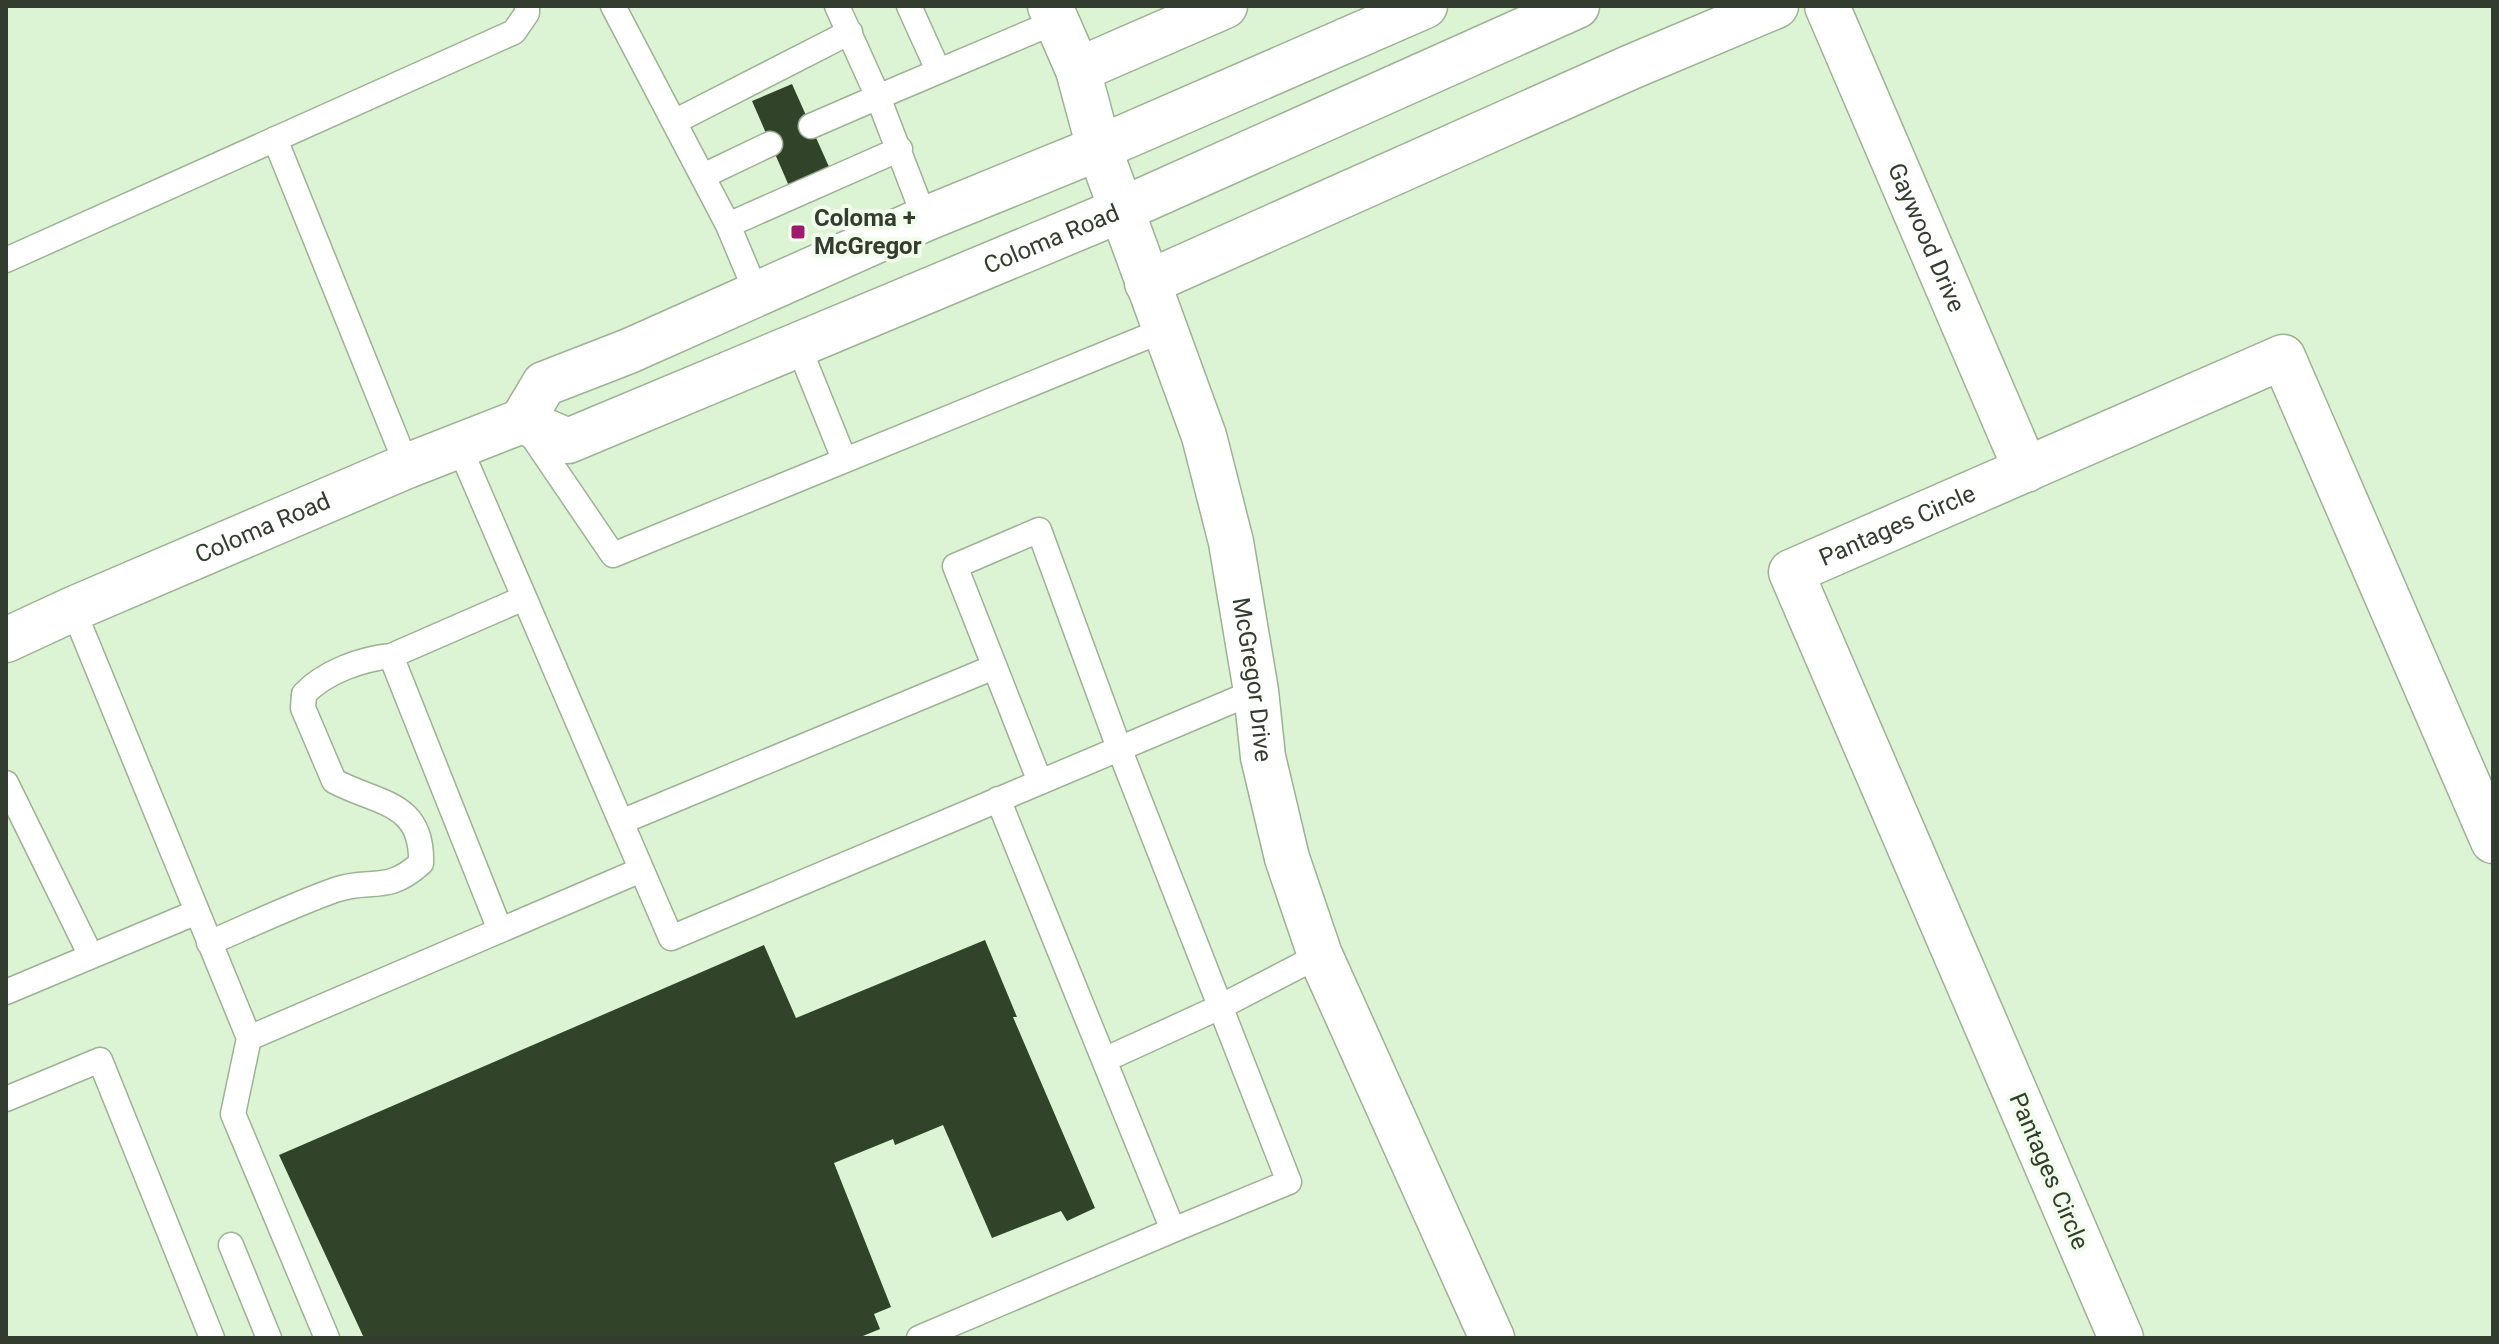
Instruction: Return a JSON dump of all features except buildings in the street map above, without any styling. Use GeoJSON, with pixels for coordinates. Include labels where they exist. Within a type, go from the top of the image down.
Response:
{"type":"FeatureCollection","features":[{"type":"Feature","properties":{"kind":"street"},"geometry":{"type":"LineString","coordinates":[[1078,70],[1225,6]]}},
{"type":"Feature","properties":{"kind":"street"},"geometry":{"type":"LineString","coordinates":[[522,421],[544,384],[629,351],[925,219],[1099,148],[1425,6]]}},
{"type":"Feature","properties":{"kind":"street","name":"Coloma Road"},"geometry":{"type":"LineString","coordinates":[[6,640],[407,466],[522,421],[568,441],[1121,210],[1577,6]]}},
{"type":"Feature","properties":{"kind":"street"},"geometry":{"type":"LineString","coordinates":[[1147,283],[1602,80],[1776,6]]}},
{"type":"Feature","properties":{"kind":"street","name":"Gaywood Drive"},"geometry":{"type":"LineString","coordinates":[[1827,6],[2026,470]]}},
{"type":"Feature","properties":{"kind":"street","name":"McGregor Drive"},"geometry":{"type":"LineString","coordinates":[[1053,13],[1078,70],[1099,148],[1204,436],[1231,542],[1256,691],[1263,757],[1287,858],[1320,955],[1492,1338]]}},
{"type":"Feature","properties":{"kind":"street","name":"Pantages Circle"},"geometry":{"type":"LineString","coordinates":[[2121,1338],[1791,572],[2283,357],[2493,841]]}},
{"type":"Feature","properties":{"kind":"lane"},"geometry":{"type":"LineString","coordinates":[[6,260],[514,32],[527,13],[527,6]]}},
{"type":"Feature","properties":{"kind":"lane"},"geometry":{"type":"LineString","coordinates":[[613,6],[676,121],[728,225],[757,294]]}},
{"type":"Feature","properties":{"kind":"lane"},"geometry":{"type":"LineString","coordinates":[[837,6],[900,149],[925,219]]}},
{"type":"Feature","properties":{"kind":"lane"},"geometry":{"type":"LineString","coordinates":[[909,6],[938,70]]}},
{"type":"Feature","properties":{"kind":"lane"},"geometry":{"type":"LineString","coordinates":[[811,126],[938,70],[1053,13]]}},
{"type":"Feature","properties":{"kind":"lane"},"geometry":{"type":"LineString","coordinates":[[676,121],[850,32]]}},
{"type":"Feature","properties":{"kind":"lane"},"geometry":{"type":"LineString","coordinates":[[275,139],[407,466]]}},
{"type":"Feature","properties":{"kind":"lane"},"geometry":{"type":"LineString","coordinates":[[703,176],[770,144]]}},
{"type":"Feature","properties":{"kind":"lane"},"geometry":{"type":"LineString","coordinates":[[728,225],[900,149]]}},
{"type":"Feature","properties":{"kind":"lane"},"geometry":{"type":"LineString","coordinates":[[522,421],[613,555],[1166,329]]}},
{"type":"Feature","properties":{"kind":"lane"},"geometry":{"type":"LineString","coordinates":[[798,345],[844,459]]}},
{"type":"Feature","properties":{"kind":"lane"},"geometry":{"type":"LineString","coordinates":[[459,446],[671,938],[1256,691]]}},
{"type":"Feature","properties":{"kind":"lane"},"geometry":{"type":"LineString","coordinates":[[919,1338],[1289,1182],[1119,748],[1039,530],[955,566],[1040,782]]}},
{"type":"Feature","properties":{"kind":"lane"},"geometry":{"type":"LineString","coordinates":[[209,943],[339,888],[382,885],[407,876],[421,863],[422,842],[414,823],[401,809],[334,781],[303,708],[304,694],[312,686],[366,659],[391,656],[524,598]]}},
{"type":"Feature","properties":{"kind":"lane"},"geometry":{"type":"LineString","coordinates":[[73,609],[249,1038],[233,1114],[327,1338]]}},
{"type":"Feature","properties":{"kind":"lane"},"geometry":{"type":"LineString","coordinates":[[391,656],[500,930]]}},
{"type":"Feature","properties":{"kind":"lane"},"geometry":{"type":"LineString","coordinates":[[621,822],[994,667]]}},
{"type":"Feature","properties":{"kind":"lane"},"geometry":{"type":"LineString","coordinates":[[6,783],[91,956]]}},
{"type":"Feature","properties":{"kind":"lane"},"geometry":{"type":"LineString","coordinates":[[998,799],[1173,1230]]}},
{"type":"Feature","properties":{"kind":"lane"},"geometry":{"type":"LineString","coordinates":[[249,1038],[641,870]]}},
{"type":"Feature","properties":{"kind":"lane"},"geometry":{"type":"LineString","coordinates":[[6,992],[197,912]]}},
{"type":"Feature","properties":{"kind":"lane"},"geometry":{"type":"LineString","coordinates":[[1104,1060],[1220,1007],[1320,955]]}},
{"type":"Feature","properties":{"kind":"lane"},"geometry":{"type":"LineString","coordinates":[[6,1099],[100,1060],[212,1338]]}},
{"type":"Feature","properties":{"kind":"lane"},"geometry":{"type":"LineString","coordinates":[[231,1245],[269,1338]]}},
{"type":"Feature","properties":{"kind":"place","name":"Coloma + McGregor"},"geometry":{"type":"Point","coordinates":[798,232]}}]}
